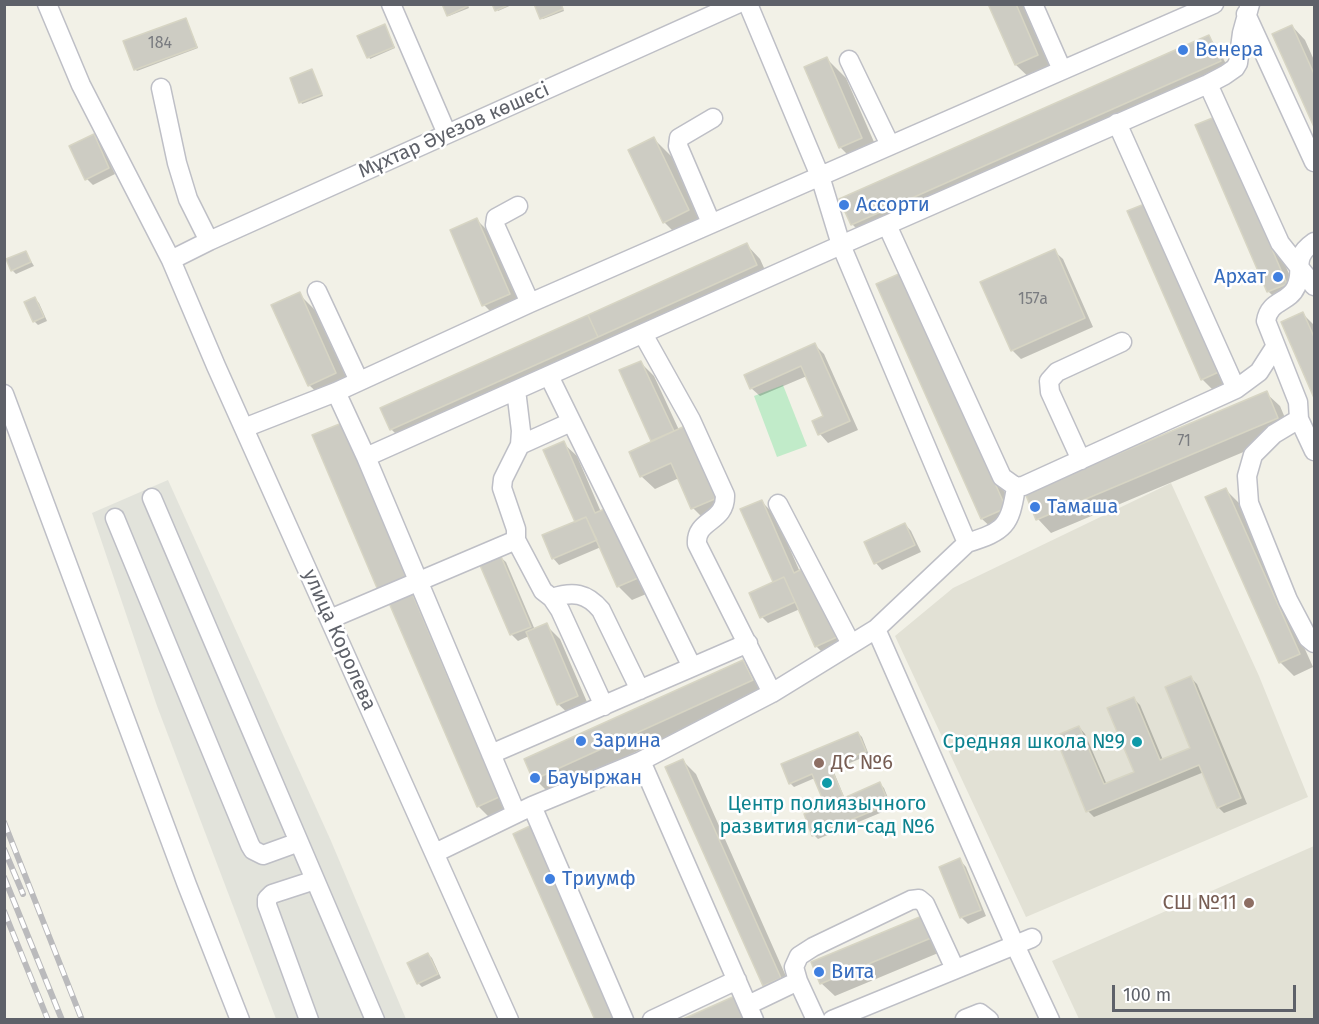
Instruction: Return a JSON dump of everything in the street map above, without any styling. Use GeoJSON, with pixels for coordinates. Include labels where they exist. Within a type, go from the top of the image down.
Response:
{"type":"FeatureCollection","features":[{"type":"Feature","properties":{"kind":"street","name":"улица Королева"},"geometry":{"type":"LineString","coordinates":[[47,4],[81,85],[171,260],[509,1020]]}},
{"type":"Feature","properties":{"kind":"street"},"geometry":{"type":"LineString","coordinates":[[391,4],[447,134]]}},
{"type":"Feature","properties":{"kind":"street","name":"Мұхтар Әуезов көшесі"},"geometry":{"type":"LineString","coordinates":[[171,260],[737,4]]}},
{"type":"Feature","properties":{"kind":"street"},"geometry":{"type":"LineString","coordinates":[[748,4],[820,176],[841,245],[967,543]]}},
{"type":"Feature","properties":{"kind":"street"},"geometry":{"type":"LineString","coordinates":[[1033,4],[1062,70]]}},
{"type":"Feature","properties":{"kind":"street"},"geometry":{"type":"LineString","coordinates":[[244,428],[336,392],[530,303],[1214,4]]}},
{"type":"Feature","properties":{"kind":"street"},"geometry":{"type":"LineString","coordinates":[[366,457],[1209,84],[1235,68],[1238,63],[1248,9]]}},
{"type":"Feature","properties":{"kind":"street"},"geometry":{"type":"LineString","coordinates":[[1248,9],[1314,162]]}},
{"type":"Feature","properties":{"kind":"street"},"geometry":{"type":"LineString","coordinates":[[849,60],[890,145]]}},
{"type":"Feature","properties":{"kind":"street"},"geometry":{"type":"LineString","coordinates":[[1209,84],[1280,243],[1314,286]]}},
{"type":"Feature","properties":{"kind":"street"},"geometry":{"type":"LineString","coordinates":[[161,88],[177,163],[188,200],[209,241]]}},
{"type":"Feature","properties":{"kind":"street"},"geometry":{"type":"LineString","coordinates":[[711,224],[678,146],[679,138],[714,117]]}},
{"type":"Feature","properties":{"kind":"street"},"geometry":{"type":"LineString","coordinates":[[1117,123],[1236,389]]}},
{"type":"Feature","properties":{"kind":"street"},"geometry":{"type":"LineString","coordinates":[[518,206],[496,219],[495,225],[530,303]]}},
{"type":"Feature","properties":{"kind":"street"},"geometry":{"type":"LineString","coordinates":[[887,225],[1002,477],[1016,487],[1023,486],[1236,389],[1259,372],[1275,347]]}},
{"type":"Feature","properties":{"kind":"street"},"geometry":{"type":"LineString","coordinates":[[1314,242],[1302,254],[1298,266],[1296,289],[1270,308],[1267,314],[1267,327],[1298,402],[1299,419],[1314,451]]}},
{"type":"Feature","properties":{"kind":"street"},"geometry":{"type":"LineString","coordinates":[[317,291],[359,381]]}},
{"type":"Feature","properties":{"kind":"street"},"geometry":{"type":"LineString","coordinates":[[643,334],[692,420],[725,495],[724,507],[720,514],[700,529],[696,538],[697,544],[772,693]]}},
{"type":"Feature","properties":{"kind":"street"},"geometry":{"type":"LineString","coordinates":[[1081,460],[1050,392],[1049,381],[1057,372],[1122,342]]}},
{"type":"Feature","properties":{"kind":"street"},"geometry":{"type":"LineString","coordinates":[[549,376],[692,667]]}},
{"type":"Feature","properties":{"kind":"street"},"geometry":{"type":"LineString","coordinates":[[516,390],[521,431],[520,445],[503,479],[502,488],[516,529],[516,540],[543,591],[552,598],[560,610],[604,706]]}},
{"type":"Feature","properties":{"kind":"street"},"geometry":{"type":"LineString","coordinates":[[336,392],[366,457],[491,754],[524,810],[624,1020]]}},
{"type":"Feature","properties":{"kind":"street"},"geometry":{"type":"LineString","coordinates":[[4,394],[187,885],[240,1020]]}},
{"type":"Feature","properties":{"kind":"street"},"geometry":{"type":"LineString","coordinates":[[1299,419],[1274,434],[1253,454],[1246,476],[1249,503],[1279,579],[1308,638],[1314,643]]}},
{"type":"Feature","properties":{"kind":"street"},"geometry":{"type":"LineString","coordinates":[[520,445],[572,422]]}},
{"type":"Feature","properties":{"kind":"street"},"geometry":{"type":"LineString","coordinates":[[435,853],[524,810],[641,761],[772,693],[876,629],[967,543],[989,536],[1005,525],[1012,513],[1016,487]]}},
{"type":"Feature","properties":{"kind":"street"},"geometry":{"type":"LineString","coordinates":[[152,498],[375,1020]]}},
{"type":"Feature","properties":{"kind":"street"},"geometry":{"type":"LineString","coordinates":[[778,504],[851,644]]}},
{"type":"Feature","properties":{"kind":"street"},"geometry":{"type":"LineString","coordinates":[[115,518],[250,845],[253,850],[263,855],[299,842]]}},
{"type":"Feature","properties":{"kind":"street"},"geometry":{"type":"LineString","coordinates":[[330,619],[516,540]]}},
{"type":"Feature","properties":{"kind":"street"},"geometry":{"type":"LineString","coordinates":[[552,598],[566,593],[589,598],[595,603],[601,610],[640,690]]}},
{"type":"Feature","properties":{"kind":"street"},"geometry":{"type":"LineString","coordinates":[[876,629],[1050,1020]]}},
{"type":"Feature","properties":{"kind":"street"},"geometry":{"type":"LineString","coordinates":[[491,754],[748,643]]}},
{"type":"Feature","properties":{"kind":"street"},"geometry":{"type":"LineString","coordinates":[[641,761],[751,1012],[798,981]]}},
{"type":"Feature","properties":{"kind":"street"},"geometry":{"type":"LineString","coordinates":[[309,1020],[267,905],[267,899],[272,894],[315,880]]}},
{"type":"Feature","properties":{"kind":"street"},"geometry":{"type":"LineString","coordinates":[[816,1020],[798,981],[794,966],[799,956],[911,900],[919,899],[924,904],[955,969]]}},
{"type":"Feature","properties":{"kind":"street"},"geometry":{"type":"LineString","coordinates":[[831,1020],[1032,938]]}},
{"type":"Feature","properties":{"kind":"street"},"geometry":{"type":"LineString","coordinates":[[652,1020],[737,980]]}},
{"type":"Feature","properties":{"kind":"street"},"geometry":{"type":"LineString","coordinates":[[965,1019],[980,1012],[989,1020]]}},
{"type":"Feature","properties":{"kind":"shaded area"},"geometry":{"type":"Polygon","coordinates":[[[168,480],[331,841],[406,1019],[276,1019],[157,706],[92,513],[168,480]]]}},
{"type":"Feature","properties":{"kind":"shaded area"},"geometry":{"type":"Polygon","coordinates":[[[1171,483],[1259,676],[1308,797],[1026,917],[895,636],[953,588],[1171,483]]]}},
{"type":"Feature","properties":{"kind":"shaded area","name":"СШ №11"},"geometry":{"type":"Polygon","coordinates":[[[1314,846],[1314,1019],[1079,1019],[1052,961],[1314,846]]]}},
{"type":"Feature","properties":{"kind":"green space"},"geometry":{"type":"Polygon","coordinates":[[[783,385],[807,446],[777,457],[754,396],[783,385]]]}},
{"type":"Feature","properties":{"kind":"building"},"geometry":{"type":"Polygon","coordinates":[[[442,4],[467,4],[468,6],[447,16],[442,4]]]}},
{"type":"Feature","properties":{"kind":"building"},"geometry":{"type":"Polygon","coordinates":[[[492,4],[510,4],[495,11],[492,4]]]}},
{"type":"Feature","properties":{"kind":"building"},"geometry":{"type":"Polygon","coordinates":[[[534,4],[561,4],[563,9],[540,19],[534,4]]]}},
{"type":"Feature","properties":{"kind":"building"},"geometry":{"type":"Polygon","coordinates":[[[988,4],[1016,4],[1038,55],[1015,65],[988,4]]]}},
{"type":"Feature","properties":{"kind":"building"},"geometry":{"type":"Polygon","coordinates":[[[186,18],[197,47],[134,70],[123,41],[186,18]]]}},
{"type":"Feature","properties":{"kind":"building"},"geometry":{"type":"Polygon","coordinates":[[[385,24],[394,47],[367,58],[357,36],[385,24]]]}},
{"type":"Feature","properties":{"kind":"building"},"geometry":{"type":"Polygon","coordinates":[[[1292,25],[1314,74],[1314,127],[1272,34],[1292,25]]]}},
{"type":"Feature","properties":{"kind":"building"},"geometry":{"type":"Polygon","coordinates":[[[1209,35],[1221,61],[851,225],[839,199],[1209,35]]]}},
{"type":"Feature","properties":{"kind":"building"},"geometry":{"type":"Polygon","coordinates":[[[827,57],[862,138],[839,148],[804,67],[827,57]]]}},
{"type":"Feature","properties":{"kind":"building"},"geometry":{"type":"Polygon","coordinates":[[[312,69],[322,94],[299,103],[290,78],[312,69]]]}},
{"type":"Feature","properties":{"kind":"building"},"geometry":{"type":"Polygon","coordinates":[[[1215,117],[1287,284],[1267,292],[1195,125],[1215,117]]]}},
{"type":"Feature","properties":{"kind":"building"},"geometry":{"type":"Polygon","coordinates":[[[94,134],[109,168],[85,180],[69,146],[94,134]]]}},
{"type":"Feature","properties":{"kind":"building"},"geometry":{"type":"Polygon","coordinates":[[[654,137],[689,210],[663,223],[628,150],[654,137]]]}},
{"type":"Feature","properties":{"kind":"building"},"geometry":{"type":"Polygon","coordinates":[[[1147,203],[1221,371],[1201,380],[1127,211],[1147,203]]]}},
{"type":"Feature","properties":{"kind":"building"},"geometry":{"type":"Polygon","coordinates":[[[477,218],[510,294],[482,306],[450,230],[477,218]]]}},
{"type":"Feature","properties":{"kind":"building"},"geometry":{"type":"Polygon","coordinates":[[[747,243],[757,265],[598,337],[588,315],[747,243]]]}},
{"type":"Feature","properties":{"kind":"building"},"geometry":{"type":"Polygon","coordinates":[[[1055,249],[1085,318],[1011,351],[980,282],[1055,249]]]}},
{"type":"Feature","properties":{"kind":"building"},"geometry":{"type":"Polygon","coordinates":[[[26,251],[31,262],[11,271],[6,259],[26,251]]]}},
{"type":"Feature","properties":{"kind":"building"},"geometry":{"type":"Polygon","coordinates":[[[901,273],[1006,508],[981,519],[876,284],[901,273]]]}},
{"type":"Feature","properties":{"kind":"building"},"geometry":{"type":"Polygon","coordinates":[[[300,292],[336,373],[308,386],[271,305],[300,292]]]}},
{"type":"Feature","properties":{"kind":"building"},"geometry":{"type":"Polygon","coordinates":[[[35,297],[44,317],[33,322],[24,302],[35,297]]]}},
{"type":"Feature","properties":{"kind":"building"},"geometry":{"type":"Polygon","coordinates":[[[1303,312],[1314,337],[1314,398],[1281,322],[1303,312]]]}},
{"type":"Feature","properties":{"kind":"building"},"geometry":{"type":"Polygon","coordinates":[[[588,315],[598,337],[390,430],[380,408],[588,315]]]}},
{"type":"Feature","properties":{"kind":"building"},"geometry":{"type":"Polygon","coordinates":[[[815,343],[850,421],[818,435],[812,421],[823,416],[801,366],[750,389],[744,375],[815,343]]]}},
{"type":"Feature","properties":{"kind":"building"},"geometry":{"type":"Polygon","coordinates":[[[641,361],[674,431],[651,441],[619,370],[641,361]]]}},
{"type":"Feature","properties":{"kind":"building"},"geometry":{"type":"Polygon","coordinates":[[[1267,391],[1278,418],[1036,520],[1025,493],[1267,391]]]}},
{"type":"Feature","properties":{"kind":"building"},"geometry":{"type":"Polygon","coordinates":[[[342,423],[409,583],[380,595],[312,435],[342,423]]]}},
{"type":"Feature","properties":{"kind":"building"},"geometry":{"type":"Polygon","coordinates":[[[685,426],[717,498],[691,509],[671,463],[640,477],[629,452],[685,426]]]}},
{"type":"Feature","properties":{"kind":"building"},"geometry":{"type":"Polygon","coordinates":[[[564,441],[595,513],[607,508],[638,578],[617,587],[586,517],[575,522],[543,450],[564,441]]]}},
{"type":"Feature","properties":{"kind":"building"},"geometry":{"type":"Polygon","coordinates":[[[1226,488],[1300,654],[1279,663],[1205,497],[1226,488]]]}},
{"type":"Feature","properties":{"kind":"building"},"geometry":{"type":"Polygon","coordinates":[[[762,500],[794,573],[806,567],[837,637],[815,647],[784,577],[773,582],[740,509],[762,500]]]}},
{"type":"Feature","properties":{"kind":"building"},"geometry":{"type":"Polygon","coordinates":[[[586,517],[597,540],[552,559],[542,535],[586,517]]]}},
{"type":"Feature","properties":{"kind":"building"},"geometry":{"type":"Polygon","coordinates":[[[905,523],[915,545],[874,564],[864,542],[905,523]]]}},
{"type":"Feature","properties":{"kind":"building"},"geometry":{"type":"Polygon","coordinates":[[[500,554],[531,627],[510,635],[479,563],[500,554]]]}},
{"type":"Feature","properties":{"kind":"building"},"geometry":{"type":"Polygon","coordinates":[[[784,577],[795,602],[760,618],[749,593],[784,577]]]}},
{"type":"Feature","properties":{"kind":"building"},"geometry":{"type":"Polygon","coordinates":[[[409,586],[499,797],[477,807],[386,596],[409,586]]]}},
{"type":"Feature","properties":{"kind":"building"},"geometry":{"type":"Polygon","coordinates":[[[547,623],[578,696],[557,705],[526,632],[547,623]]]}},
{"type":"Feature","properties":{"kind":"building"},"geometry":{"type":"Polygon","coordinates":[[[743,660],[753,680],[533,780],[524,759],[743,660]]]}},
{"type":"Feature","properties":{"kind":"building","name":"Средняя школа №9"},"geometry":{"type":"Polygon","coordinates":[[[1191,676],[1241,798],[1217,808],[1199,765],[1086,812],[1055,736],[1079,726],[1104,784],[1134,772],[1107,708],[1134,697],[1160,760],[1190,748],[1165,687],[1191,676]]]}},
{"type":"Feature","properties":{"kind":"building","name":"Центр полиязычного развития ясли-сад №6"},"geometry":{"type":"Polygon","coordinates":[[[858,732],[866,751],[830,766],[844,798],[880,782],[889,804],[812,836],[804,814],[825,805],[812,774],[789,784],[781,764],[858,732]]]}},
{"type":"Feature","properties":{"kind":"building"},"geometry":{"type":"Polygon","coordinates":[[[683,759],[781,978],[763,986],[665,767],[683,759]]]}},
{"type":"Feature","properties":{"kind":"building"},"geometry":{"type":"Polygon","coordinates":[[[532,825],[617,1020],[595,1020],[513,834],[532,825]]]}},
{"type":"Feature","properties":{"kind":"building"},"geometry":{"type":"Polygon","coordinates":[[[960,858],[981,910],[960,918],[939,867],[960,858]]]}},
{"type":"Feature","properties":{"kind":"building"},"geometry":{"type":"Polygon","coordinates":[[[922,916],[931,938],[820,984],[811,962],[922,916]]]}},
{"type":"Feature","properties":{"kind":"building"},"geometry":{"type":"Polygon","coordinates":[[[428,953],[438,974],[417,984],[407,963],[428,953]]]}},
{"type":"Feature","properties":{"kind":"building"},"geometry":{"type":"Polygon","coordinates":[[[735,996],[744,1017],[738,1020],[681,1020],[735,996]]]}},
{"type":"Feature","properties":{"kind":"railway"},"geometry":{"type":"LineString","coordinates":[[4,822],[82,1020]]}},
{"type":"Feature","properties":{"kind":"railway"},"geometry":{"type":"LineString","coordinates":[[4,849],[23,894]]}},
{"type":"Feature","properties":{"kind":"railway"},"geometry":{"type":"LineString","coordinates":[[4,877],[62,1020]]}},
{"type":"Feature","properties":{"kind":"railway"},"geometry":{"type":"LineString","coordinates":[[4,911],[48,1020]]}},
{"type":"Feature","properties":{"kind":"place","name":"Венера"},"geometry":{"type":"Point","coordinates":[1183,50]}},
{"type":"Feature","properties":{"kind":"place","name":"Ассорти"},"geometry":{"type":"Point","coordinates":[844,205]}},
{"type":"Feature","properties":{"kind":"place","name":"Архат"},"geometry":{"type":"Point","coordinates":[1278,277]}},
{"type":"Feature","properties":{"kind":"place","name":"Тамаша"},"geometry":{"type":"Point","coordinates":[1035,507]}},
{"type":"Feature","properties":{"kind":"place","name":"Зарина"},"geometry":{"type":"Point","coordinates":[581,741]}},
{"type":"Feature","properties":{"kind":"place","name":"Средняя школа №9"},"geometry":{"type":"Point","coordinates":[1137,742]}},
{"type":"Feature","properties":{"kind":"place","name":"ДС №6"},"geometry":{"type":"Point","coordinates":[819,763]}},
{"type":"Feature","properties":{"kind":"place","name":"Бауыржан"},"geometry":{"type":"Point","coordinates":[535,778]}},
{"type":"Feature","properties":{"kind":"place","name":"Центр полиязычного развития ясли-сад №6"},"geometry":{"type":"Point","coordinates":[827,783]}},
{"type":"Feature","properties":{"kind":"place","name":"Триумф"},"geometry":{"type":"Point","coordinates":[550,879]}},
{"type":"Feature","properties":{"kind":"place","name":"СШ №11"},"geometry":{"type":"Point","coordinates":[1249,903]}},
{"type":"Feature","properties":{"kind":"place","name":"Вита"},"geometry":{"type":"Point","coordinates":[819,972]}}]}
